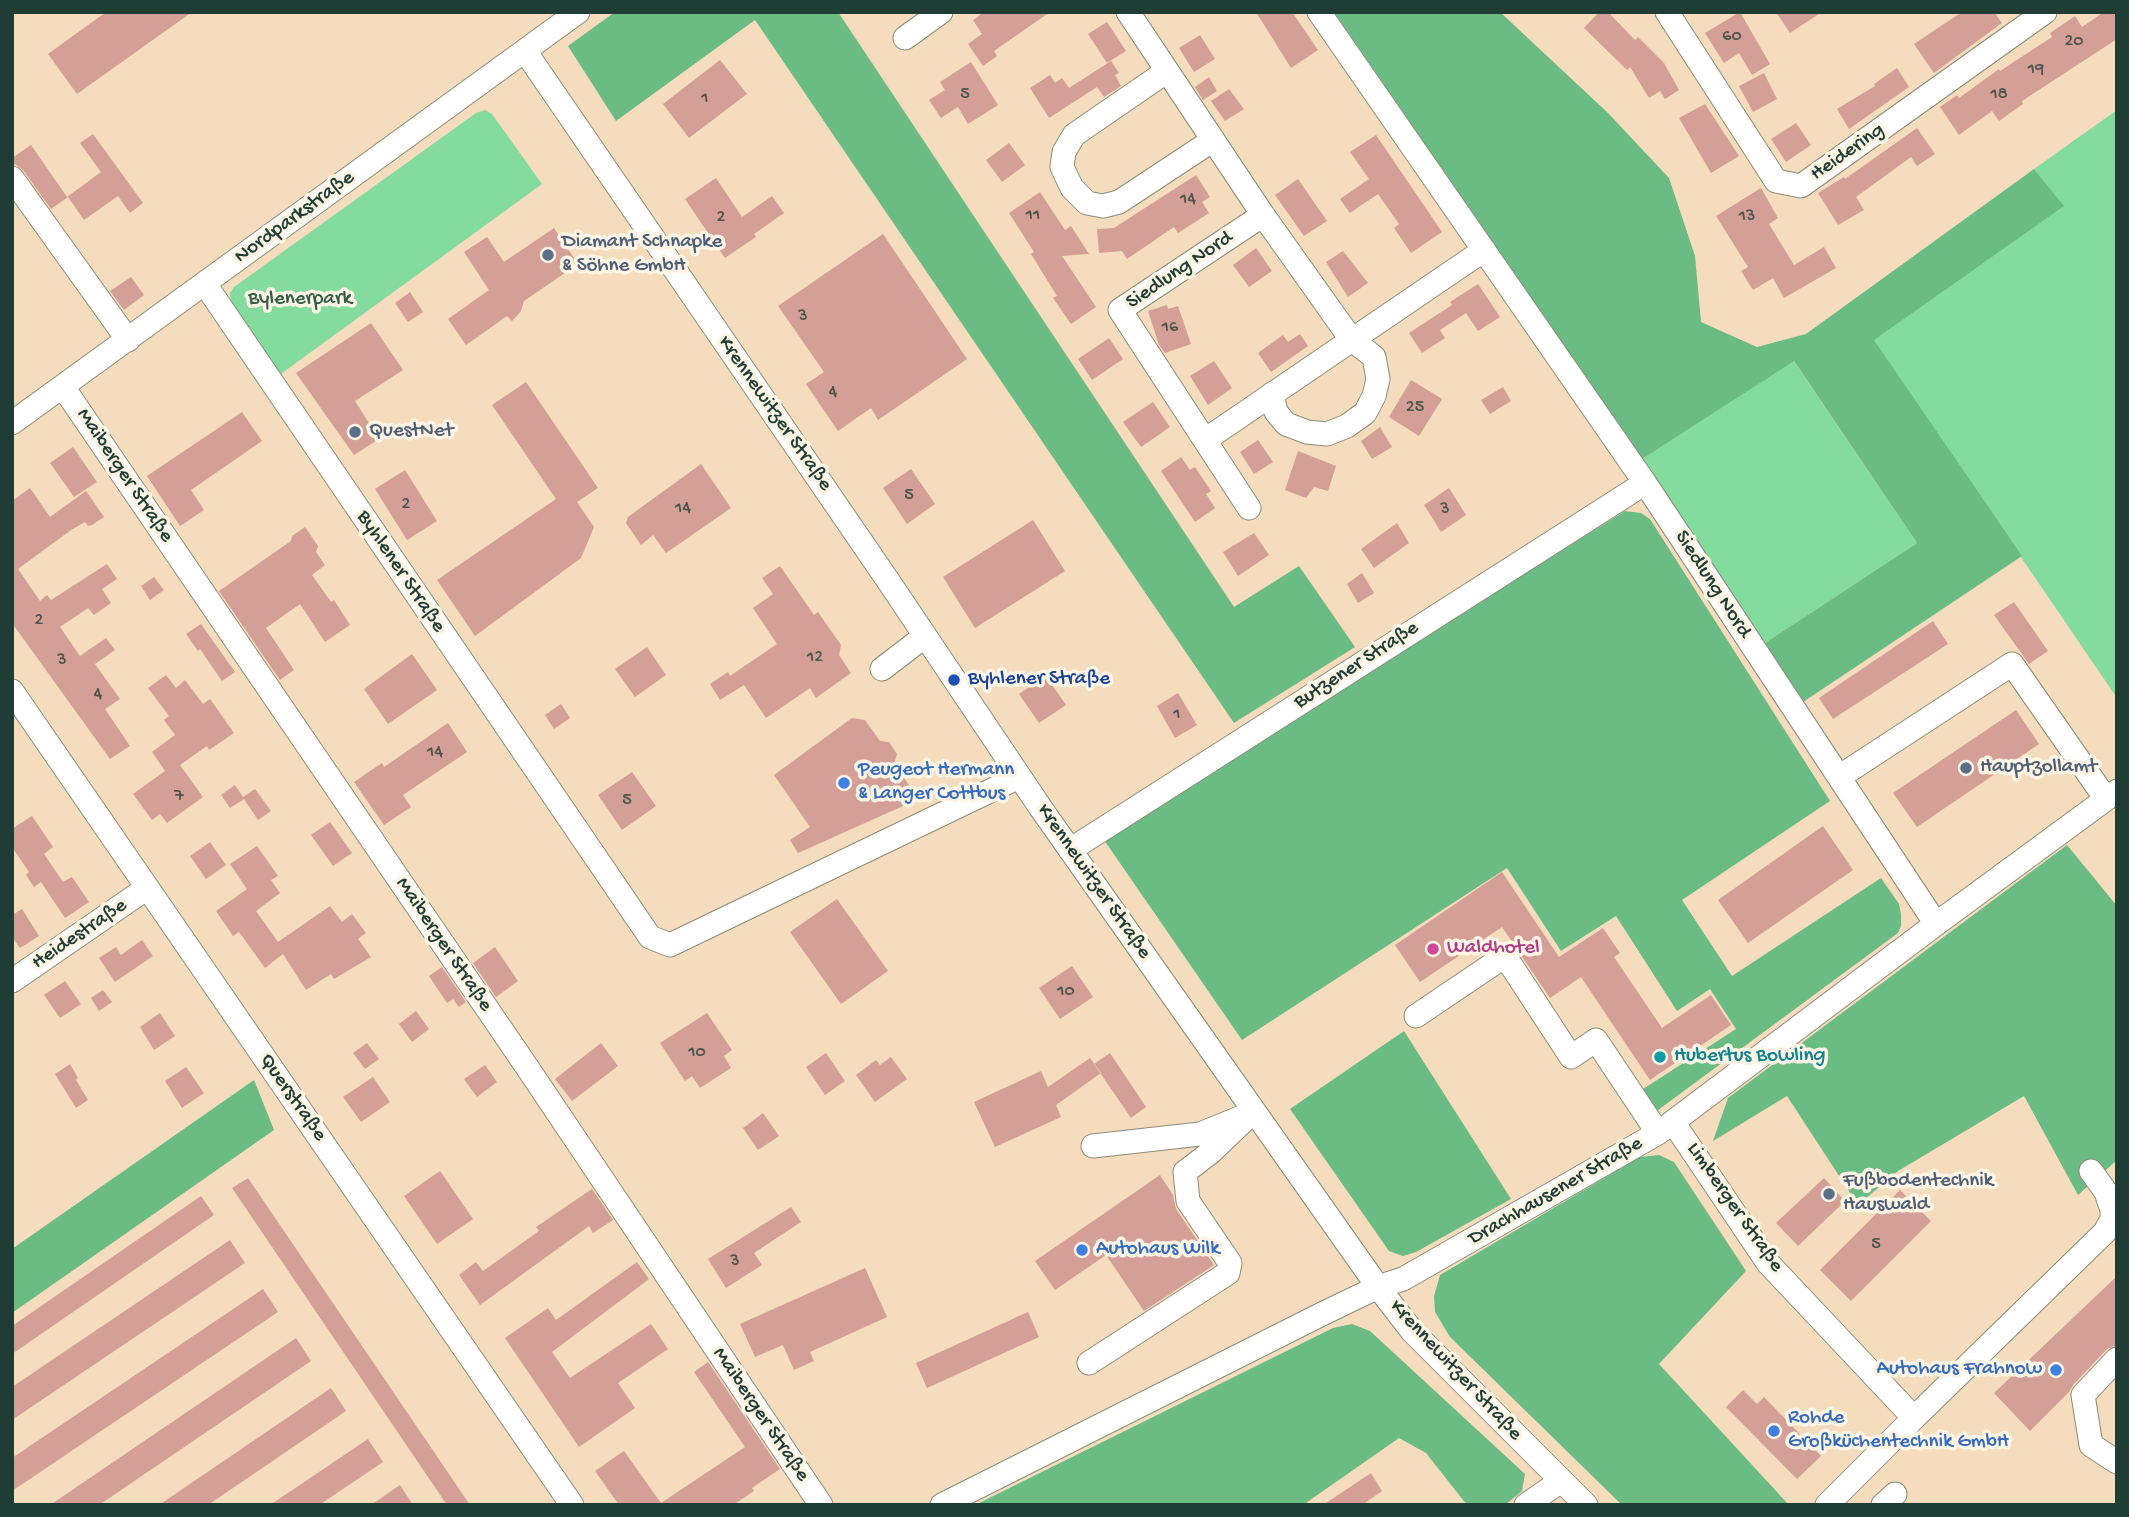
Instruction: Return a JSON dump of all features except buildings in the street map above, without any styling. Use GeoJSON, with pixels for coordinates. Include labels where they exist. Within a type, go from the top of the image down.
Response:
{"type":"FeatureCollection","features":[{"type":"Feature","properties":{"kind":"street","name":"Nordparkstraße"},"geometry":{"type":"LineString","coordinates":[[12,424],[525,51],[551,20],[578,12]]}},
{"type":"Feature","properties":{"kind":"street"},"geometry":{"type":"LineString","coordinates":[[905,38],[941,12]]}},
{"type":"Feature","properties":{"kind":"street"},"geometry":{"type":"LineString","coordinates":[[1128,12],[1263,215],[1352,339],[1374,357],[1378,379],[1374,396],[1365,413],[1347,426],[1327,434],[1307,432],[1286,424],[1276,412],[1272,394]]}},
{"type":"Feature","properties":{"kind":"street","name":"Siedlung Nord"},"geometry":{"type":"LineString","coordinates":[[1319,12],[1645,483],[1936,923]]}},
{"type":"Feature","properties":{"kind":"street","name":"Heidering"},"geometry":{"type":"LineString","coordinates":[[1667,12],[1776,181],[1801,186],[2045,12]]}},
{"type":"Feature","properties":{"kind":"street","name":"Krennewitzer Straße"},"geometry":{"type":"LineString","coordinates":[[525,51],[1019,777],[1378,1287],[1412,1331],[1586,1505]]}},
{"type":"Feature","properties":{"kind":"street"},"geometry":{"type":"LineString","coordinates":[[1167,71],[1074,135],[1064,152],[1062,167],[1072,188],[1087,203],[1103,206],[1119,202],[1213,140]]}},
{"type":"Feature","properties":{"kind":"street"},"geometry":{"type":"LineString","coordinates":[[12,178],[128,340]]}},
{"type":"Feature","properties":{"kind":"street","name":"Siedlung Nord"},"geometry":{"type":"LineString","coordinates":[[1249,508],[1120,310],[1263,215]]}},
{"type":"Feature","properties":{"kind":"street"},"geometry":{"type":"LineString","coordinates":[[1205,440],[1484,250]]}},
{"type":"Feature","properties":{"kind":"street","name":"Byhlener Straße"},"geometry":{"type":"LineString","coordinates":[[205,284],[650,937],[670,945],[1019,777]]}},
{"type":"Feature","properties":{"kind":"street","name":"Maiberger Straße"},"geometry":{"type":"LineString","coordinates":[[63,387],[522,1059],[821,1505]]}},
{"type":"Feature","properties":{"kind":"street","name":"Butzener Straße"},"geometry":{"type":"LineString","coordinates":[[1070,850],[1645,483]]}},
{"type":"Feature","properties":{"kind":"street"},"geometry":{"type":"LineString","coordinates":[[882,669],[925,636]]}},
{"type":"Feature","properties":{"kind":"street"},"geometry":{"type":"LineString","coordinates":[[1839,777],[2012,664],[2111,795]]}},
{"type":"Feature","properties":{"kind":"street","name":"Querstraße"},"geometry":{"type":"LineString","coordinates":[[12,691],[572,1505]]}},
{"type":"Feature","properties":{"kind":"street","name":"Drachhausener Straße"},"geometry":{"type":"LineString","coordinates":[[942,1505],[1378,1287],[1403,1279],[1666,1127],[2111,795]]}},
{"type":"Feature","properties":{"kind":"street","name":"Heidestraße"},"geometry":{"type":"LineString","coordinates":[[12,981],[147,888]]}},
{"type":"Feature","properties":{"kind":"street","name":"Limberger Straße"},"geometry":{"type":"LineString","coordinates":[[1416,1016],[1505,956],[1571,1057],[1596,1040],[1666,1127],[1768,1263],[1914,1418]]}},
{"type":"Feature","properties":{"kind":"street"},"geometry":{"type":"LineString","coordinates":[[1093,1146],[1200,1134],[1254,1111]]}},
{"type":"Feature","properties":{"kind":"street"},"geometry":{"type":"LineString","coordinates":[[1089,1363],[1228,1273],[1230,1263],[1188,1200],[1185,1172],[1212,1152],[1254,1111]]}},
{"type":"Feature","properties":{"kind":"street"},"geometry":{"type":"LineString","coordinates":[[1828,1505],[2105,1232],[2112,1219],[2112,1210],[2106,1192],[2091,1171]]}},
{"type":"Feature","properties":{"kind":"street"},"geometry":{"type":"LineString","coordinates":[[2117,1359],[2083,1395],[2091,1445],[2117,1462]]}},
{"type":"Feature","properties":{"kind":"street"},"geometry":{"type":"LineString","coordinates":[[1526,1505],[1561,1481]]}},
{"type":"Feature","properties":{"kind":"green space"},"geometry":{"type":"Polygon","coordinates":[[[615,12],[838,12],[1234,607],[1299,566],[1355,647],[1234,723],[755,20],[616,121],[568,46],[615,12]]]}},
{"type":"Feature","properties":{"kind":"green space"},"geometry":{"type":"Polygon","coordinates":[[[1334,12],[1500,12],[1608,113],[1669,178],[1695,256],[1701,322],[1757,347],[1806,334],[2034,169],[2064,206],[1874,340],[2022,556],[1803,702],[1765,643],[1917,543],[1794,361],[1642,459],[1334,12]]]}},
{"type":"Feature","properties":{"kind":"green space","name":"Bylenerpark"},"geometry":{"type":"Polygon","coordinates":[[[485,110],[492,114],[542,184],[278,376],[231,302],[230,293],[234,287],[476,113],[485,110]]]}},
{"type":"Feature","properties":{"kind":"green space"},"geometry":{"type":"Polygon","coordinates":[[[2117,110],[2117,698],[1873,340],[2063,206],[2034,169],[2117,110]]]}},
{"type":"Feature","properties":{"kind":"green space"},"geometry":{"type":"Polygon","coordinates":[[[1793,360],[1917,543],[1765,643],[1642,459],[1793,360]]]}},
{"type":"Feature","properties":{"kind":"green space"},"geometry":{"type":"Polygon","coordinates":[[[1625,511],[1641,513],[1650,519],[1830,801],[1682,900],[1732,976],[1881,878],[1899,904],[1901,926],[1898,933],[1654,1113],[1640,1091],[1736,1029],[1710,989],[1677,1011],[1616,916],[1561,951],[1507,868],[1242,1040],[1102,837],[1625,511]]]}},
{"type":"Feature","properties":{"kind":"green space"},"geometry":{"type":"Polygon","coordinates":[[[2067,845],[2117,906],[2117,1160],[2078,1195],[2024,1096],[1898,1171],[1858,1205],[1787,1096],[1713,1141],[1728,1098],[2067,845]]]}},
{"type":"Feature","properties":{"kind":"green space"},"geometry":{"type":"Polygon","coordinates":[[[1404,1031],[1511,1199],[1416,1252],[1403,1256],[1389,1251],[1290,1109],[1404,1031]]]}},
{"type":"Feature","properties":{"kind":"green space"},"geometry":{"type":"Polygon","coordinates":[[[254,1080],[274,1130],[12,1313],[12,1249],[254,1080]]]}},
{"type":"Feature","properties":{"kind":"green space"},"geometry":{"type":"Polygon","coordinates":[[[1659,1155],[1674,1162],[1746,1271],[1659,1364],[1789,1505],[1622,1505],[1450,1337],[1435,1312],[1434,1296],[1440,1275],[1640,1157],[1659,1155]]]}},
{"type":"Feature","properties":{"kind":"green space"},"geometry":{"type":"Polygon","coordinates":[[[1352,1324],[1370,1331],[1525,1474],[1522,1491],[1505,1505],[1467,1505],[1426,1453],[1399,1438],[1303,1505],[975,1505],[1333,1328],[1352,1324]]]}},
{"type":"Feature","properties":{"kind":"place","name":"Diamant Schnapke & Söhne GmbH"},"geometry":{"type":"Point","coordinates":[548,255]}},
{"type":"Feature","properties":{"kind":"place","name":"QuestNet"},"geometry":{"type":"Point","coordinates":[355,432]}},
{"type":"Feature","properties":{"kind":"place","name":"Byhlener Straße"},"geometry":{"type":"Point","coordinates":[954,680]}},
{"type":"Feature","properties":{"kind":"place","name":"Hauptzollamt"},"geometry":{"type":"Point","coordinates":[1966,768]}},
{"type":"Feature","properties":{"kind":"place","name":"Peugeot Hermann & Langer Cottbus"},"geometry":{"type":"Point","coordinates":[844,783]}},
{"type":"Feature","properties":{"kind":"place","name":"Waldhotel"},"geometry":{"type":"Point","coordinates":[1433,949]}},
{"type":"Feature","properties":{"kind":"place","name":"Hubertus Bowling"},"geometry":{"type":"Point","coordinates":[1660,1057]}},
{"type":"Feature","properties":{"kind":"place","name":"Fußbodentechnik Hauswald"},"geometry":{"type":"Point","coordinates":[1829,1194]}},
{"type":"Feature","properties":{"kind":"place","name":"Autohaus Wilk"},"geometry":{"type":"Point","coordinates":[1082,1250]}},
{"type":"Feature","properties":{"kind":"place","name":"Autohaus Frahnow"},"geometry":{"type":"Point","coordinates":[2056,1370]}},
{"type":"Feature","properties":{"kind":"place","name":"Rohde Großküchentechnik GmbH"},"geometry":{"type":"Point","coordinates":[1774,1431]}}]}
